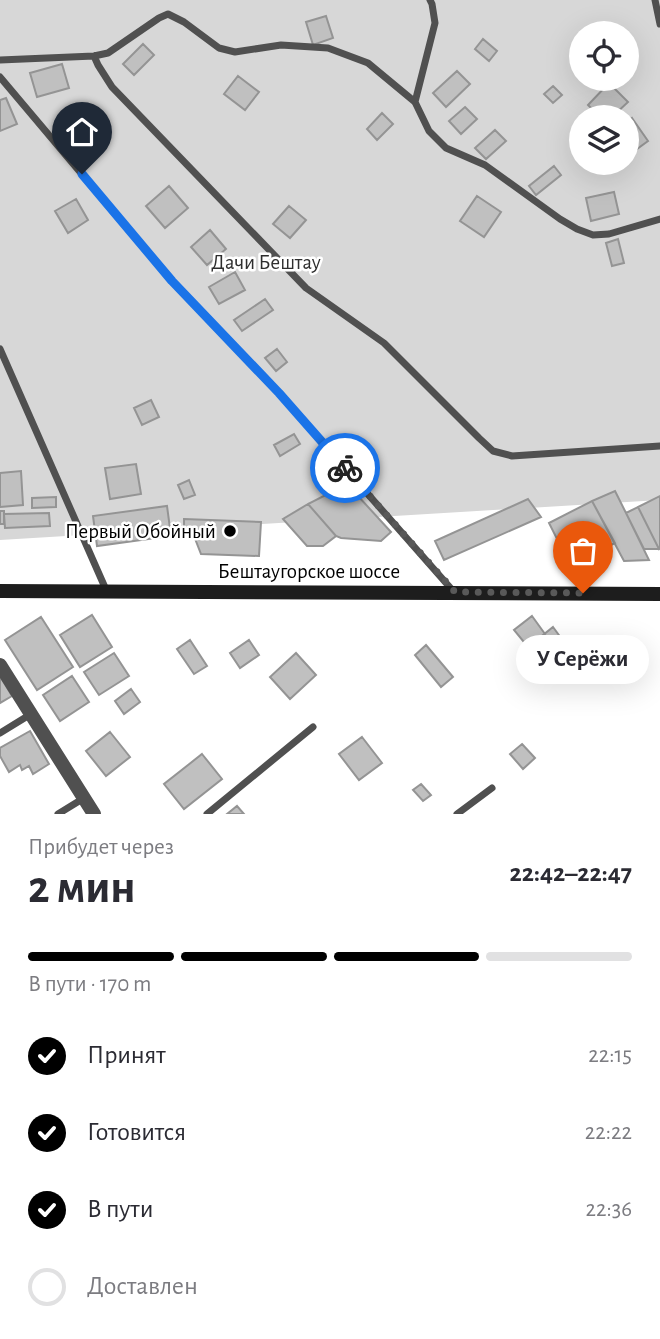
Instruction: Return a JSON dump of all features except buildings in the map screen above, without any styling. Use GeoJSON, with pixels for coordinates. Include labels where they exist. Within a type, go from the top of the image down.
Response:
{"type":"FeatureCollection","features":[{"type":"Feature","properties":{"kind":"main road","name":"Бештаугорское шоссе"},"geometry":{"type":"LineString","coordinates":[[0,591],[660,594]]}},
{"type":"Feature","properties":{"kind":"street"},"geometry":{"type":"LineString","coordinates":[[0,665],[94,814]]}},
{"type":"Feature","properties":{"kind":"lane"},"geometry":{"type":"LineString","coordinates":[[415,102],[435,23],[429,0]]}},
{"type":"Feature","properties":{"kind":"lane"},"geometry":{"type":"LineString","coordinates":[[655,0],[660,24]]}},
{"type":"Feature","properties":{"kind":"lane"},"geometry":{"type":"LineString","coordinates":[[0,60],[108,53],[168,13],[219,48],[235,52],[281,45],[328,48],[368,63],[415,102],[429,131],[446,148],[485,165],[577,229],[593,235],[609,234],[660,219]]}},
{"type":"Feature","properties":{"kind":"lane"},"geometry":{"type":"LineString","coordinates":[[94,56],[112,87],[306,288],[384,343],[494,451],[512,456],[660,446]]}},
{"type":"Feature","properties":{"kind":"lane"},"geometry":{"type":"LineString","coordinates":[[0,76],[172,281],[279,393],[455,592]]}},
{"type":"Feature","properties":{"kind":"lane"},"geometry":{"type":"LineString","coordinates":[[0,349],[107,592]]}},
{"type":"Feature","properties":{"kind":"lane"},"geometry":{"type":"LineString","coordinates":[[0,733],[31,714]]}},
{"type":"Feature","properties":{"kind":"lane"},"geometry":{"type":"LineString","coordinates":[[207,814],[313,727]]}},
{"type":"Feature","properties":{"kind":"lane"},"geometry":{"type":"LineString","coordinates":[[457,814],[492,788]]}},
{"type":"Feature","properties":{"kind":"lane"},"geometry":{"type":"LineString","coordinates":[[58,814],[84,798]]}},
{"type":"Feature","properties":{"kind":"green space","name":"Дачи Бештау"},"geometry":{"type":"Polygon","coordinates":[[[0,0],[660,0],[660,500],[0,540],[0,0]]]}},
{"type":"Feature","properties":{"kind":"way so far"},"geometry":{"type":"LineString","coordinates":[[345,468],[455,592],[583,593]]}},
{"type":"Feature","properties":{"kind":"place","name":"Первый Обойный"},"geometry":{"type":"Point","coordinates":[230,531]}},
{"type":"Feature","properties":{"kind":"place","name":"У Серёжи"},"geometry":{"type":"Point","coordinates":[583,593]}},
{"type":"Feature","properties":{"kind":"route"},"geometry":{"type":"LineString","coordinates":[[82,174],[172,281],[279,393],[345,468]]}}]}
